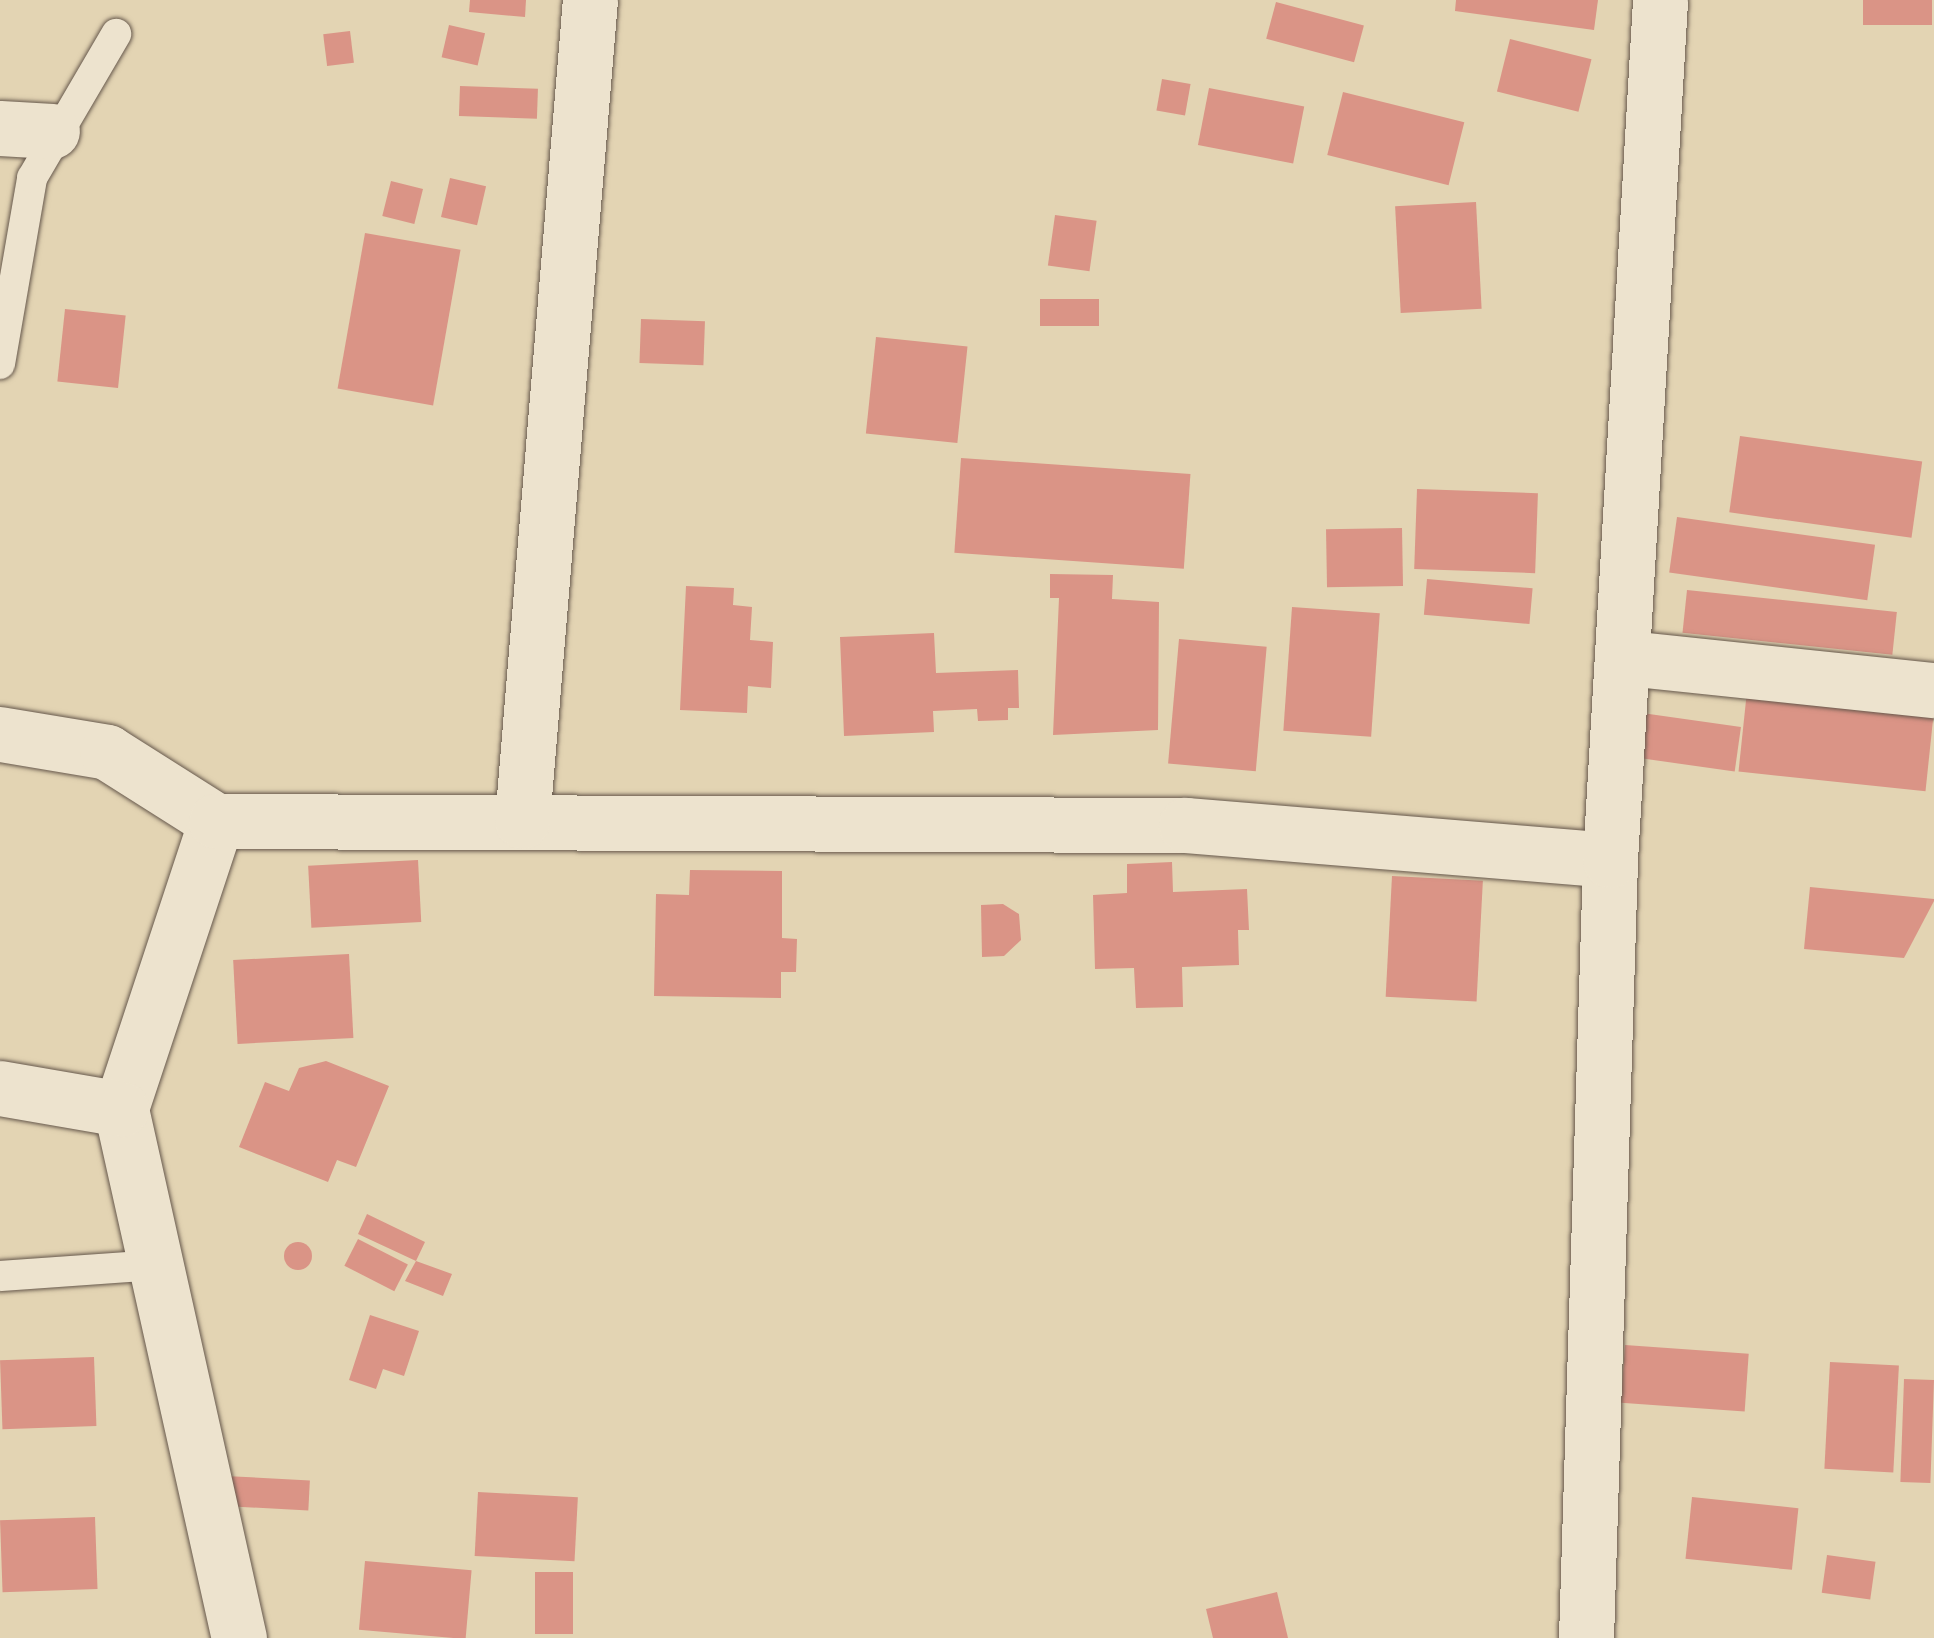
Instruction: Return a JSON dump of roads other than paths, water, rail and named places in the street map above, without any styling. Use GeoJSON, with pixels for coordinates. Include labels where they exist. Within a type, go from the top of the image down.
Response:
{"type":"FeatureCollection","features":[{"type":"Feature","properties":{"kind":"street"},"geometry":{"type":"LineString","coordinates":[[522,821],[590,0]]}},
{"type":"Feature","properties":{"kind":"street"},"geometry":{"type":"LineString","coordinates":[[1586,1638],[1610,860],[1628,658],[1660,0]]}},
{"type":"Feature","properties":{"kind":"street"},"geometry":{"type":"LineString","coordinates":[[1628,658],[1934,690]]}},
{"type":"Feature","properties":{"kind":"street"},"geometry":{"type":"LineString","coordinates":[[0,734],[106,752],[216,822],[1186,825],[1610,860]]}},
{"type":"Feature","properties":{"kind":"street"},"geometry":{"type":"LineString","coordinates":[[216,822],[121,1109],[240,1638]]}},
{"type":"Feature","properties":{"kind":"street"},"geometry":{"type":"LineString","coordinates":[[0,1088],[121,1109]]}},
{"type":"Feature","properties":{"kind":"lane"},"geometry":{"type":"LineString","coordinates":[[0,364],[32,178],[26,129],[116,34]]}},
{"type":"Feature","properties":{"kind":"lane"},"geometry":{"type":"LineString","coordinates":[[0,1276],[156,1265]]}}]}
